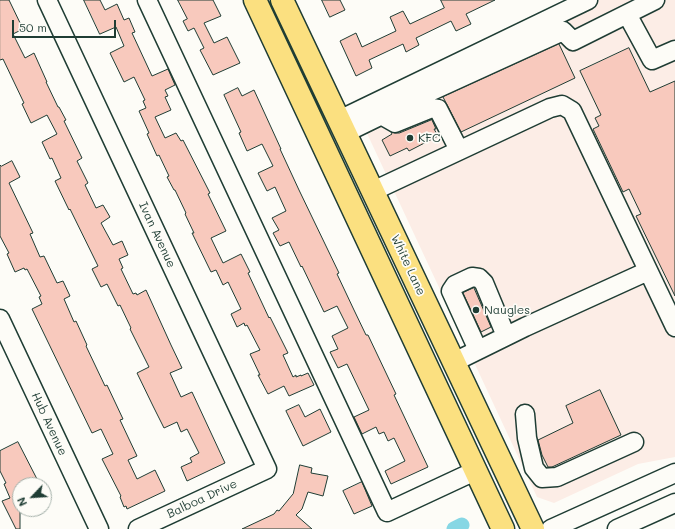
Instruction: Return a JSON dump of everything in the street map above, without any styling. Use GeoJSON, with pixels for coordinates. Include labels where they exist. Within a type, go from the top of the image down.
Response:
{"type":"FeatureCollection","features":[{"type":"Feature","properties":{"kind":"main road"},"geometry":{"type":"LineString","coordinates":[[255,0],[503,529]]}},
{"type":"Feature","properties":{"kind":"main road","name":"White Lane"},"geometry":{"type":"LineString","coordinates":[[282,0],[533,529]]}},
{"type":"Feature","properties":{"kind":"main road"},"geometry":{"type":"LineString","coordinates":[[292,79],[351,181],[372,191]]}},
{"type":"Feature","properties":{"kind":"street","name":"Ivan Avenue"},"geometry":{"type":"LineString","coordinates":[[47,0],[267,469]]}},
{"type":"Feature","properties":{"kind":"street"},"geometry":{"type":"LineString","coordinates":[[147,0],[386,512],[475,471]]}},
{"type":"Feature","properties":{"kind":"street"},"geometry":{"type":"LineString","coordinates":[[342,126],[588,0]]}},
{"type":"Feature","properties":{"kind":"street"},"geometry":{"type":"LineString","coordinates":[[342,126],[428,101],[563,31],[573,40],[655,0]]}},
{"type":"Feature","properties":{"kind":"street"},"geometry":{"type":"LineString","coordinates":[[627,14],[652,60],[675,50]]}},
{"type":"Feature","properties":{"kind":"street"},"geometry":{"type":"LineString","coordinates":[[428,101],[438,109],[459,150]]}},
{"type":"Feature","properties":{"kind":"street"},"geometry":{"type":"LineString","coordinates":[[372,191],[550,108],[562,105],[572,111],[675,328]]}},
{"type":"Feature","properties":{"kind":"street"},"geometry":{"type":"LineString","coordinates":[[454,362],[506,336],[648,271]]}},
{"type":"Feature","properties":{"kind":"street"},"geometry":{"type":"LineString","coordinates":[[478,350],[451,291],[455,285],[464,280],[472,277],[479,278],[484,283],[506,336]]}},
{"type":"Feature","properties":{"kind":"street","name":"Hub Avenue"},"geometry":{"type":"LineString","coordinates":[[0,318],[98,529]]}},
{"type":"Feature","properties":{"kind":"street"},"geometry":{"type":"LineString","coordinates":[[525,414],[527,438],[534,468],[542,478],[557,477],[634,442]]}},
{"type":"Feature","properties":{"kind":"street","name":"Balboa Drive"},"geometry":{"type":"LineString","coordinates":[[138,529],[267,469]]}},
{"type":"Feature","properties":{"kind":"street"},"geometry":{"type":"LineString","coordinates":[[551,529],[675,473]]}},
{"type":"Feature","properties":{"kind":"street"},"geometry":{"type":"LineString","coordinates":[[617,529],[675,503]]}},
{"type":"Feature","properties":{"kind":"shaded area"},"geometry":{"type":"Polygon","coordinates":[[[597,0],[675,0],[675,457],[638,464],[554,503],[537,497],[357,112],[597,0]]]}},
{"type":"Feature","properties":{"kind":"building"},"geometry":{"type":"Polygon","coordinates":[[[0,0],[9,0],[23,29],[13,34],[25,58],[34,53],[46,82],[66,120],[64,121],[82,158],[77,161],[88,183],[85,185],[96,208],[103,205],[110,217],[101,223],[113,245],[122,241],[128,255],[119,259],[123,268],[121,269],[133,294],[136,293],[137,295],[146,290],[182,368],[170,373],[181,397],[192,392],[225,463],[187,481],[181,467],[192,462],[190,458],[199,453],[187,429],[181,432],[177,422],[164,428],[137,373],[149,367],[120,305],[118,306],[107,284],[101,287],[92,269],[98,266],[55,181],[61,178],[52,158],[50,159],[42,142],[57,134],[47,115],[31,123],[22,104],[24,103],[3,59],[0,60],[0,0]]]}},
{"type":"Feature","properties":{"kind":"building"},"geometry":{"type":"Polygon","coordinates":[[[84,0],[100,0],[105,10],[117,4],[124,20],[129,18],[135,32],[132,33],[152,76],[168,69],[175,85],[165,90],[168,96],[165,97],[171,110],[155,117],[165,138],[176,133],[181,141],[183,140],[210,193],[208,194],[226,231],[211,238],[223,263],[241,254],[250,272],[248,273],[269,318],[270,317],[288,353],[283,355],[293,377],[308,373],[314,385],[289,396],[284,386],[268,394],[258,375],[260,375],[250,354],[260,350],[247,325],[245,326],[244,323],[237,327],[231,314],[241,309],[228,282],[223,285],[216,270],[211,272],[192,233],[194,233],[185,214],[186,213],[167,177],[169,176],[159,155],[157,156],[147,134],[149,133],[139,111],[146,108],[143,101],[145,100],[134,77],[124,82],[110,53],[124,46],[116,27],[100,34],[84,0]]]}},
{"type":"Feature","properties":{"kind":"building"},"geometry":{"type":"Polygon","coordinates":[[[178,0],[213,0],[221,16],[204,23],[214,43],[227,37],[240,63],[213,75],[200,50],[204,48],[194,28],[188,31],[183,21],[187,19],[178,0]]]}},
{"type":"Feature","properties":{"kind":"building"},"geometry":{"type":"Polygon","coordinates":[[[322,0],[340,0],[345,10],[330,17],[322,0]]]}},
{"type":"Feature","properties":{"kind":"building"},"geometry":{"type":"Polygon","coordinates":[[[441,0],[495,0],[466,14],[471,24],[456,31],[451,21],[416,38],[419,45],[406,52],[403,44],[369,60],[372,68],[356,76],[340,41],[356,33],[362,47],[396,31],[390,17],[403,11],[410,24],[444,8],[441,0]]]}},
{"type":"Feature","properties":{"kind":"building"},"geometry":{"type":"Polygon","coordinates":[[[559,44],[575,78],[461,132],[443,97],[559,44]]]}},
{"type":"Feature","properties":{"kind":"building"},"geometry":{"type":"Polygon","coordinates":[[[629,48],[650,92],[675,81],[675,296],[636,216],[641,214],[629,189],[623,192],[593,129],[599,126],[595,118],[601,115],[580,71],[629,48]]]}},
{"type":"Feature","properties":{"kind":"building"},"geometry":{"type":"Polygon","coordinates":[[[238,88],[242,96],[254,90],[299,190],[339,273],[337,274],[396,394],[394,395],[428,467],[391,484],[385,471],[405,461],[394,438],[388,441],[384,432],[379,434],[376,427],[362,434],[354,417],[369,410],[347,364],[338,368],[330,352],[338,349],[332,336],[348,328],[337,306],[324,312],[289,242],[280,246],[273,233],[279,230],[272,218],[286,211],[275,187],[267,191],[258,173],[273,166],[262,144],[247,151],[239,133],[241,132],[224,95],[238,88]]]}},
{"type":"Feature","properties":{"kind":"building","name":"KFC"},"geometry":{"type":"Polygon","coordinates":[[[432,120],[436,129],[434,129],[438,136],[409,151],[407,148],[390,156],[382,140],[392,134],[391,132],[399,133],[432,120]]]}},
{"type":"Feature","properties":{"kind":"building"},"geometry":{"type":"Polygon","coordinates":[[[12,161],[20,177],[9,183],[33,233],[30,234],[40,257],[44,256],[57,283],[63,281],[70,296],[64,299],[74,322],[76,321],[105,386],[107,385],[123,419],[120,420],[137,456],[128,460],[137,479],[155,470],[165,491],[127,509],[126,506],[124,507],[120,497],[121,496],[102,459],[113,454],[101,429],[92,433],[32,309],[42,304],[39,297],[41,296],[27,269],[25,270],[24,268],[15,272],[7,254],[9,253],[0,236],[0,165],[1,166],[12,161]]]}},
{"type":"Feature","properties":{"kind":"building"},"geometry":{"type":"Polygon","coordinates":[[[474,288],[491,327],[481,332],[463,293],[474,288]]]}},
{"type":"Feature","properties":{"kind":"building"},"geometry":{"type":"Polygon","coordinates":[[[600,390],[621,435],[552,467],[548,467],[542,455],[538,440],[573,423],[566,406],[600,390]]]}},
{"type":"Feature","properties":{"kind":"building"},"geometry":{"type":"Polygon","coordinates":[[[299,405],[305,417],[320,409],[331,432],[303,446],[286,411],[299,405]]]}},
{"type":"Feature","properties":{"kind":"building"},"geometry":{"type":"Polygon","coordinates":[[[18,442],[36,477],[12,477],[12,517],[20,517],[20,529],[16,529],[2,501],[10,498],[4,484],[6,483],[0,471],[0,451],[18,442]]]}},
{"type":"Feature","properties":{"kind":"building"},"geometry":{"type":"Polygon","coordinates":[[[300,465],[312,468],[311,473],[328,476],[323,496],[308,492],[302,509],[296,515],[312,529],[242,529],[274,514],[277,510],[279,511],[293,494],[300,465]]]}},
{"type":"Feature","properties":{"kind":"building"},"geometry":{"type":"Polygon","coordinates":[[[362,482],[372,506],[354,514],[343,491],[362,482]]]}},
{"type":"Feature","properties":{"kind":"waterway"},"geometry":{"type":"LineString","coordinates":[[454,529],[462,525]]}},
{"type":"Feature","properties":{"kind":"place","name":"KFC"},"geometry":{"type":"Point","coordinates":[410,138]}},
{"type":"Feature","properties":{"kind":"place","name":"Naugles"},"geometry":{"type":"Point","coordinates":[476,310]}}]}
